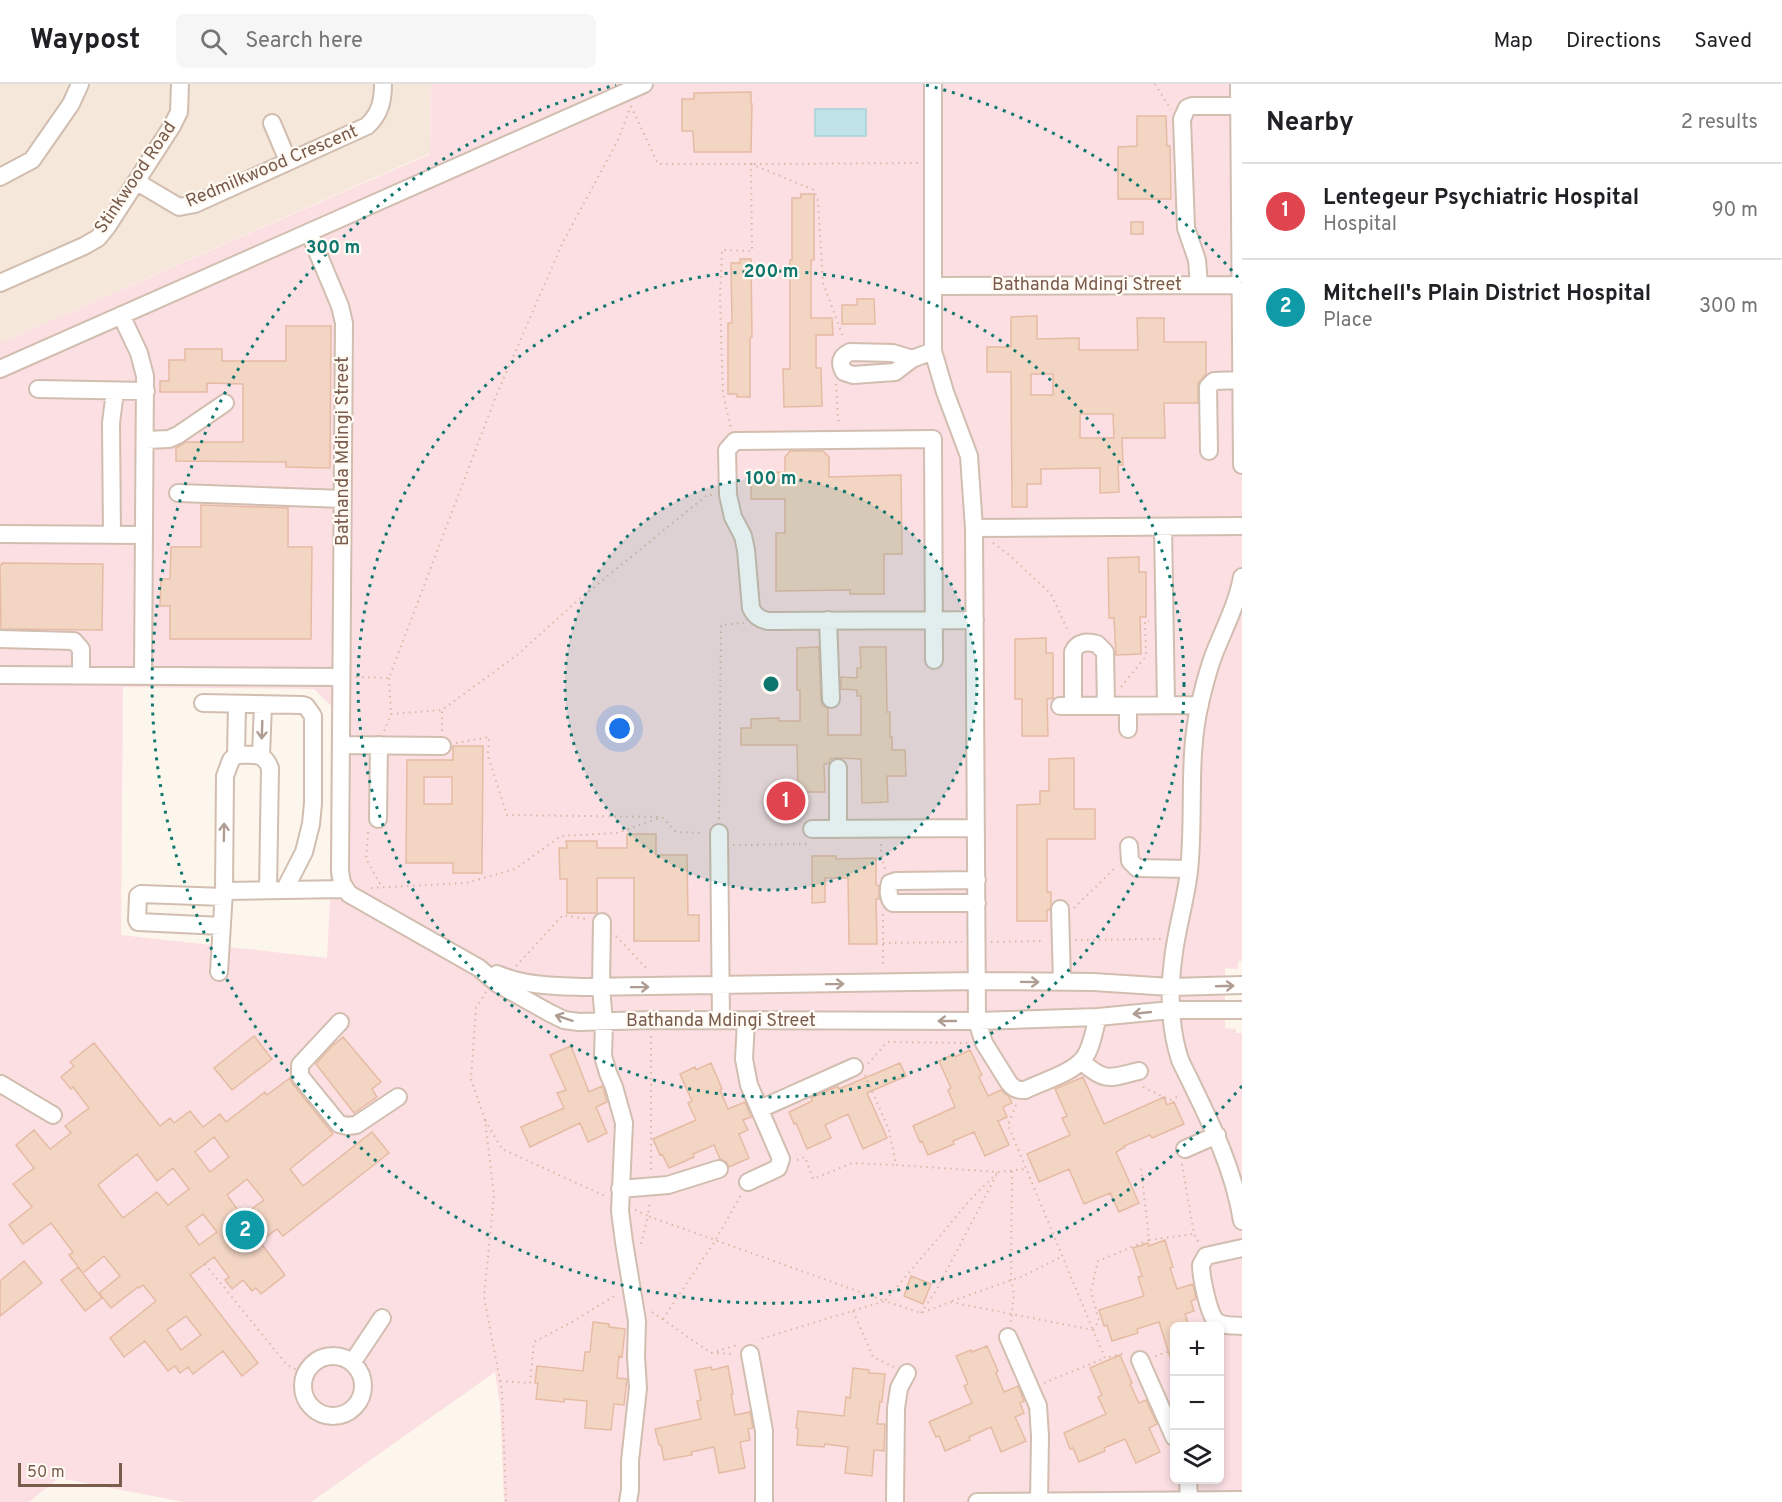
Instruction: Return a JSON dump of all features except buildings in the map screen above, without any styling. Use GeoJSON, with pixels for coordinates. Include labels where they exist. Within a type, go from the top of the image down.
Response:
{"type":"FeatureCollection","features":[{"type":"Feature","properties":{"kind":"street"},"geometry":{"type":"LineString","coordinates":[[0,177],[32,160],[71,104],[80,84]]}},
{"type":"Feature","properties":{"kind":"street","name":"Stinkwood Road"},"geometry":{"type":"LineString","coordinates":[[0,283],[98,238],[163,142],[179,112],[180,84]]}},
{"type":"Feature","properties":{"kind":"street","name":"Redmilkwood Crescent"},"geometry":{"type":"LineString","coordinates":[[137,182],[171,204],[179,207],[195,204],[367,126],[379,111],[384,84]]}},
{"type":"Feature","properties":{"kind":"street"},"geometry":{"type":"LineString","coordinates":[[0,369],[309,232],[628,99],[644,84]]}},
{"type":"Feature","properties":{"kind":"street"},"geometry":{"type":"LineString","coordinates":[[933,84],[933,351],[945,392],[969,456],[974,528],[977,1021],[984,1043],[1014,1089],[1025,1090],[1081,1062],[1088,1051],[1098,1017]]}},
{"type":"Feature","properties":{"kind":"street"},"geometry":{"type":"LineString","coordinates":[[1239,84],[1242,465]]}},
{"type":"Feature","properties":{"kind":"street"},"geometry":{"type":"LineString","coordinates":[[1199,285],[1197,260],[1186,228],[1182,119],[1187,108],[1192,106],[1239,106]]}},
{"type":"Feature","properties":{"kind":"street"},"geometry":{"type":"LineString","coordinates":[[272,123],[288,161]]}},
{"type":"Feature","properties":{"kind":"street","name":"Bathanda Mdingi Street"},"geometry":{"type":"LineString","coordinates":[[309,232],[344,317],[340,871],[342,884],[354,898],[487,972],[564,1020],[579,1022],[651,1020],[977,1021],[1098,1017],[1171,1010],[1242,1010]]}},
{"type":"Feature","properties":{"kind":"street","name":"Bathanda Mdingi Street"},"geometry":{"type":"LineString","coordinates":[[934,286],[1241,285]]}},
{"type":"Feature","properties":{"kind":"street"},"geometry":{"type":"LineString","coordinates":[[121,315],[142,363],[146,391],[143,676]]}},
{"type":"Feature","properties":{"kind":"street"},"geometry":{"type":"LineString","coordinates":[[912,359],[893,353],[850,352],[841,359],[841,366],[844,372],[853,375],[895,372],[912,359],[933,351]]}},
{"type":"Feature","properties":{"kind":"street"},"geometry":{"type":"LineString","coordinates":[[1209,451],[1209,387],[1214,381],[1242,380]]}},
{"type":"Feature","properties":{"kind":"street"},"geometry":{"type":"LineString","coordinates":[[38,389],[146,391]]}},
{"type":"Feature","properties":{"kind":"street"},"geometry":{"type":"LineString","coordinates":[[112,535],[111,423],[116,391]]}},
{"type":"Feature","properties":{"kind":"street"},"geometry":{"type":"LineString","coordinates":[[146,440],[169,439],[178,435],[225,403]]}},
{"type":"Feature","properties":{"kind":"street"},"geometry":{"type":"LineString","coordinates":[[959,427],[933,439],[735,441],[727,450],[728,495],[733,517],[743,536],[746,550],[751,608],[761,620],[975,620]]}},
{"type":"Feature","properties":{"kind":"street"},"geometry":{"type":"LineString","coordinates":[[933,439],[934,660]]}},
{"type":"Feature","properties":{"kind":"street"},"geometry":{"type":"LineString","coordinates":[[178,493],[343,499]]}},
{"type":"Feature","properties":{"kind":"street"},"geometry":{"type":"LineString","coordinates":[[1163,526],[1166,705]]}},
{"type":"Feature","properties":{"kind":"street"},"geometry":{"type":"LineString","coordinates":[[974,528],[1242,526]]}},
{"type":"Feature","properties":{"kind":"street"},"geometry":{"type":"LineString","coordinates":[[0,534],[144,535]]}},
{"type":"Feature","properties":{"kind":"street"},"geometry":{"type":"LineString","coordinates":[[1242,577],[1239,592],[1213,657],[1200,705],[1192,761],[1189,869],[1173,953],[1171,1010],[1180,1060],[1217,1135],[1242,1221]]}},
{"type":"Feature","properties":{"kind":"street"},"geometry":{"type":"LineString","coordinates":[[828,620],[831,699]]}},
{"type":"Feature","properties":{"kind":"street"},"geometry":{"type":"LineString","coordinates":[[0,639],[74,641],[81,650],[81,675]]}},
{"type":"Feature","properties":{"kind":"street"},"geometry":{"type":"LineString","coordinates":[[1106,706],[1105,652],[1101,646],[1093,643],[1076,646],[1073,652],[1066,706],[1106,706],[1128,706],[1200,705]]}},
{"type":"Feature","properties":{"kind":"street"},"geometry":{"type":"LineString","coordinates":[[0,675],[341,677]]}},
{"type":"Feature","properties":{"kind":"street"},"geometry":{"type":"LineString","coordinates":[[202,703],[302,705],[306,706],[313,716],[314,803],[311,824],[304,852],[285,889]]}},
{"type":"Feature","properties":{"kind":"street"},"geometry":{"type":"LineString","coordinates":[[219,972],[224,894],[225,776],[231,760],[236,755],[237,704]]}},
{"type":"Feature","properties":{"kind":"street"},"geometry":{"type":"LineString","coordinates":[[261,756],[263,704]]}},
{"type":"Feature","properties":{"kind":"street"},"geometry":{"type":"LineString","coordinates":[[1128,706],[1128,729]]}},
{"type":"Feature","properties":{"kind":"street"},"geometry":{"type":"LineString","coordinates":[[341,745],[442,746]]}},
{"type":"Feature","properties":{"kind":"street"},"geometry":{"type":"LineString","coordinates":[[378,819],[379,745]]}},
{"type":"Feature","properties":{"kind":"street"},"geometry":{"type":"LineString","coordinates":[[236,755],[261,756],[265,758],[270,768],[268,890]]}},
{"type":"Feature","properties":{"kind":"street"},"geometry":{"type":"LineString","coordinates":[[838,768],[838,829]]}},
{"type":"Feature","properties":{"kind":"street"},"geometry":{"type":"LineString","coordinates":[[812,829],[976,828]]}},
{"type":"Feature","properties":{"kind":"street"},"geometry":{"type":"LineString","coordinates":[[719,833],[721,1020]]}},
{"type":"Feature","properties":{"kind":"street"},"geometry":{"type":"LineString","coordinates":[[1130,854],[1134,866],[1140,869],[1189,869]]}},
{"type":"Feature","properties":{"kind":"street"},"geometry":{"type":"LineString","coordinates":[[977,880],[896,880],[890,883],[890,893],[897,904],[977,903]]}},
{"type":"Feature","properties":{"kind":"street"},"geometry":{"type":"LineString","coordinates":[[222,926],[138,922],[138,896],[141,894],[224,894],[285,889],[345,889]]}},
{"type":"Feature","properties":{"kind":"street"},"geometry":{"type":"LineString","coordinates":[[1060,909],[1062,982]]}},
{"type":"Feature","properties":{"kind":"street"},"geometry":{"type":"LineString","coordinates":[[602,922],[601,987],[605,1064],[624,1123],[620,1196],[624,1242],[637,1321],[638,1388],[628,1502]]}},
{"type":"Feature","properties":{"kind":"street","name":"Bathanda Mdingi Street"},"geometry":{"type":"LineString","coordinates":[[487,972],[530,984],[601,987],[977,981],[1093,982],[1172,987],[1242,985]]}},
{"type":"Feature","properties":{"kind":"street"},"geometry":{"type":"LineString","coordinates":[[746,1021],[744,1043],[749,1085],[780,1156],[780,1165],[774,1170],[748,1182]]}},
{"type":"Feature","properties":{"kind":"street"},"geometry":{"type":"LineString","coordinates":[[340,1022],[300,1065],[300,1076],[305,1084],[339,1124],[347,1126],[356,1125],[398,1097]]}},
{"type":"Feature","properties":{"kind":"street"},"geometry":{"type":"LineString","coordinates":[[1081,1062],[1102,1077],[1111,1078],[1139,1071]]}},
{"type":"Feature","properties":{"kind":"street"},"geometry":{"type":"LineString","coordinates":[[760,1109],[854,1067]]}},
{"type":"Feature","properties":{"kind":"street"},"geometry":{"type":"LineString","coordinates":[[1,1084],[53,1115]]}},
{"type":"Feature","properties":{"kind":"street"},"geometry":{"type":"LineString","coordinates":[[1183,1154],[1217,1135]]}},
{"type":"Feature","properties":{"kind":"street"},"geometry":{"type":"LineString","coordinates":[[620,1196],[652,1186],[685,1181],[719,1169]]}},
{"type":"Feature","properties":{"kind":"street"},"geometry":{"type":"LineString","coordinates":[[1242,1248],[1206,1256],[1201,1265],[1214,1319],[1220,1324],[1242,1326]]}},
{"type":"Feature","properties":{"kind":"street"},"geometry":{"type":"LineString","coordinates":[[352,1363],[382,1318]]}},
{"type":"Feature","properties":{"kind":"street"},"geometry":{"type":"LineString","coordinates":[[1008,1337],[1038,1406],[1039,1502]]}},
{"type":"Feature","properties":{"kind":"street"},"geometry":{"type":"LineString","coordinates":[[750,1346],[764,1431],[764,1502]]}},
{"type":"Feature","properties":{"kind":"street"},"geometry":{"type":"LineString","coordinates":[[334,1356],[352,1363],[362,1378],[363,1388],[355,1406],[338,1415],[328,1415],[311,1406],[303,1388],[310,1376],[309,1369],[315,1362],[324,1357],[334,1356]]}},
{"type":"Feature","properties":{"kind":"street"},"geometry":{"type":"LineString","coordinates":[[1140,1360],[1171,1430]]}},
{"type":"Feature","properties":{"kind":"street"},"geometry":{"type":"LineString","coordinates":[[895,1502],[896,1408],[899,1388],[907,1373]]}},
{"type":"Feature","properties":{"kind":"street"},"geometry":{"type":"LineString","coordinates":[[1188,1484],[1189,1500]]}},
{"type":"Feature","properties":{"kind":"street"},"geometry":{"type":"LineString","coordinates":[[977,1502],[1242,1500]]}},
{"type":"Feature","properties":{"kind":"path"},"geometry":{"type":"LineString","coordinates":[[1155,84],[1171,111],[1182,119]]}},
{"type":"Feature","properties":{"kind":"path"},"geometry":{"type":"LineString","coordinates":[[628,99],[658,164],[933,162]]}},
{"type":"Feature","properties":{"kind":"path"},"geometry":{"type":"LineString","coordinates":[[628,99],[617,142],[563,242],[496,396],[389,678],[391,714],[442,710],[517,655],[577,601],[707,495],[728,495]]}},
{"type":"Feature","properties":{"kind":"path"},"geometry":{"type":"LineString","coordinates":[[751,164],[814,190],[818,201],[823,283],[850,352]]}},
{"type":"Feature","properties":{"kind":"path"},"geometry":{"type":"LineString","coordinates":[[735,441],[723,394],[720,298],[722,250],[752,251],[751,164]]}},
{"type":"Feature","properties":{"kind":"path"},"geometry":{"type":"LineString","coordinates":[[844,372],[836,380],[838,418],[844,440]]}},
{"type":"Feature","properties":{"kind":"path"},"geometry":{"type":"LineString","coordinates":[[974,528],[1008,554],[1051,594],[1076,646]]}},
{"type":"Feature","properties":{"kind":"path"},"geometry":{"type":"LineString","coordinates":[[1106,706],[1146,656],[1145,621],[1164,620]]}},
{"type":"Feature","properties":{"kind":"path"},"geometry":{"type":"LineString","coordinates":[[744,623],[721,625],[719,833],[726,845],[811,844],[812,829]]}},
{"type":"Feature","properties":{"kind":"path"},"geometry":{"type":"LineString","coordinates":[[341,677],[389,678]]}},
{"type":"Feature","properties":{"kind":"path"},"geometry":{"type":"LineString","coordinates":[[442,710],[442,746],[489,737],[488,756],[507,815],[662,817],[676,832],[719,833]]}},
{"type":"Feature","properties":{"kind":"path"},"geometry":{"type":"LineString","coordinates":[[345,889],[466,883],[515,869],[561,836],[617,833],[662,817]]}},
{"type":"Feature","properties":{"kind":"path"},"geometry":{"type":"LineString","coordinates":[[378,819],[369,826],[366,859],[383,888]]}},
{"type":"Feature","properties":{"kind":"path"},"geometry":{"type":"LineString","coordinates":[[882,829],[881,853],[890,893],[883,904],[883,983]]}},
{"type":"Feature","properties":{"kind":"path"},"geometry":{"type":"LineString","coordinates":[[1060,909],[1076,908],[1130,854]]}},
{"type":"Feature","properties":{"kind":"path"},"geometry":{"type":"LineString","coordinates":[[652,987],[649,969],[602,922],[563,915],[510,971],[487,972],[490,985],[476,1008],[471,1079],[485,1120],[502,1149],[620,1196],[648,1216],[921,1313],[1023,1276],[1063,1256]]}},
{"type":"Feature","properties":{"kind":"path"},"geometry":{"type":"LineString","coordinates":[[883,943],[1162,938],[1173,953]]}},
{"type":"Feature","properties":{"kind":"path"},"geometry":{"type":"LineString","coordinates":[[639,1250],[648,1216],[652,1186],[651,1020]]}},
{"type":"Feature","properties":{"kind":"path"},"geometry":{"type":"LineString","coordinates":[[896,1165],[889,1130],[863,1070],[887,1042],[984,1043]]}},
{"type":"Feature","properties":{"kind":"path"},"geometry":{"type":"LineString","coordinates":[[1139,1071],[1138,1084],[1170,1100],[1186,1092]]}},
{"type":"Feature","properties":{"kind":"path"},"geometry":{"type":"LineString","coordinates":[[1014,1089],[1017,1102],[1008,1125],[1105,1358]]}},
{"type":"Feature","properties":{"kind":"path"},"geometry":{"type":"LineString","coordinates":[[485,1120],[494,1195],[484,1298],[502,1391],[506,1502]]}},
{"type":"Feature","properties":{"kind":"path"},"geometry":{"type":"LineString","coordinates":[[1183,1154],[1194,1234],[1206,1256]]}},
{"type":"Feature","properties":{"kind":"path"},"geometry":{"type":"LineString","coordinates":[[780,1165],[804,1157],[813,1179],[852,1163],[998,1172],[1025,1169]]}},
{"type":"Feature","properties":{"kind":"path"},"geometry":{"type":"LineString","coordinates":[[1141,1168],[1149,1240]]}},
{"type":"Feature","properties":{"kind":"path"},"geometry":{"type":"LineString","coordinates":[[1012,1171],[1013,1313]]}},
{"type":"Feature","properties":{"kind":"path"},"geometry":{"type":"LineString","coordinates":[[649,1310],[711,1353],[750,1346],[885,1301],[998,1172]]}},
{"type":"Feature","properties":{"kind":"path"},"geometry":{"type":"LineString","coordinates":[[921,1313],[937,1289],[998,1172]]}},
{"type":"Feature","properties":{"kind":"path"},"geometry":{"type":"LineString","coordinates":[[663,1319],[715,1240],[748,1182]]}},
{"type":"Feature","properties":{"kind":"path"},"geometry":{"type":"LineString","coordinates":[[1093,1330],[1099,1321],[1091,1291],[1098,1261],[1149,1240],[1194,1234]]}},
{"type":"Feature","properties":{"kind":"path"},"geometry":{"type":"LineString","coordinates":[[205,1264],[287,1365],[310,1376]]}},
{"type":"Feature","properties":{"kind":"path"},"geometry":{"type":"LineString","coordinates":[[500,1381],[530,1383],[534,1342],[609,1300],[630,1284]]}},
{"type":"Feature","properties":{"kind":"path"},"geometry":{"type":"LineString","coordinates":[[950,1302],[1093,1330]]}},
{"type":"Feature","properties":{"kind":"path"},"geometry":{"type":"LineString","coordinates":[[853,1311],[873,1357],[907,1373]]}},
{"type":"Feature","properties":{"kind":"path"},"geometry":{"type":"LineString","coordinates":[[711,1353],[750,1346]]}},
{"type":"Feature","properties":{"kind":"path"},"geometry":{"type":"LineString","coordinates":[[1031,1388],[1105,1358],[1138,1350],[1140,1360],[1170,1351]]}},
{"type":"Feature","properties":{"kind":"shaded area"},"geometry":{"type":"Polygon","coordinates":[[[0,84],[431,84],[430,153],[0,343],[0,84]]]}},
{"type":"Feature","properties":{"kind":"shaded area"},"geometry":{"type":"Polygon","coordinates":[[[431,84],[1242,84],[1242,961],[1238,961],[1238,969],[1225,968],[1225,1028],[1236,1029],[1236,1033],[1242,1033],[1242,1502],[504,1502],[500,1406],[495,1372],[311,1502],[184,1502],[59,1478],[29,1502],[0,1502],[0,343],[430,154],[431,84]],[[123,687],[121,935],[327,958],[330,897],[331,706],[314,689],[123,687]]]}},
{"type":"Feature","properties":{"kind":"water"},"geometry":{"type":"Polygon","coordinates":[[[815,109],[866,109],[866,136],[815,136],[815,109]]]}},
{"type":"Feature","properties":{"kind":"place","name":"Lentegeur Psychiatric Hospital"},"geometry":{"type":"Point","coordinates":[786,801]}},
{"type":"Feature","properties":{"kind":"place","name":"Mitchell's Plain District Hospital"},"geometry":{"type":"Point","coordinates":[245,1230]}}]}
